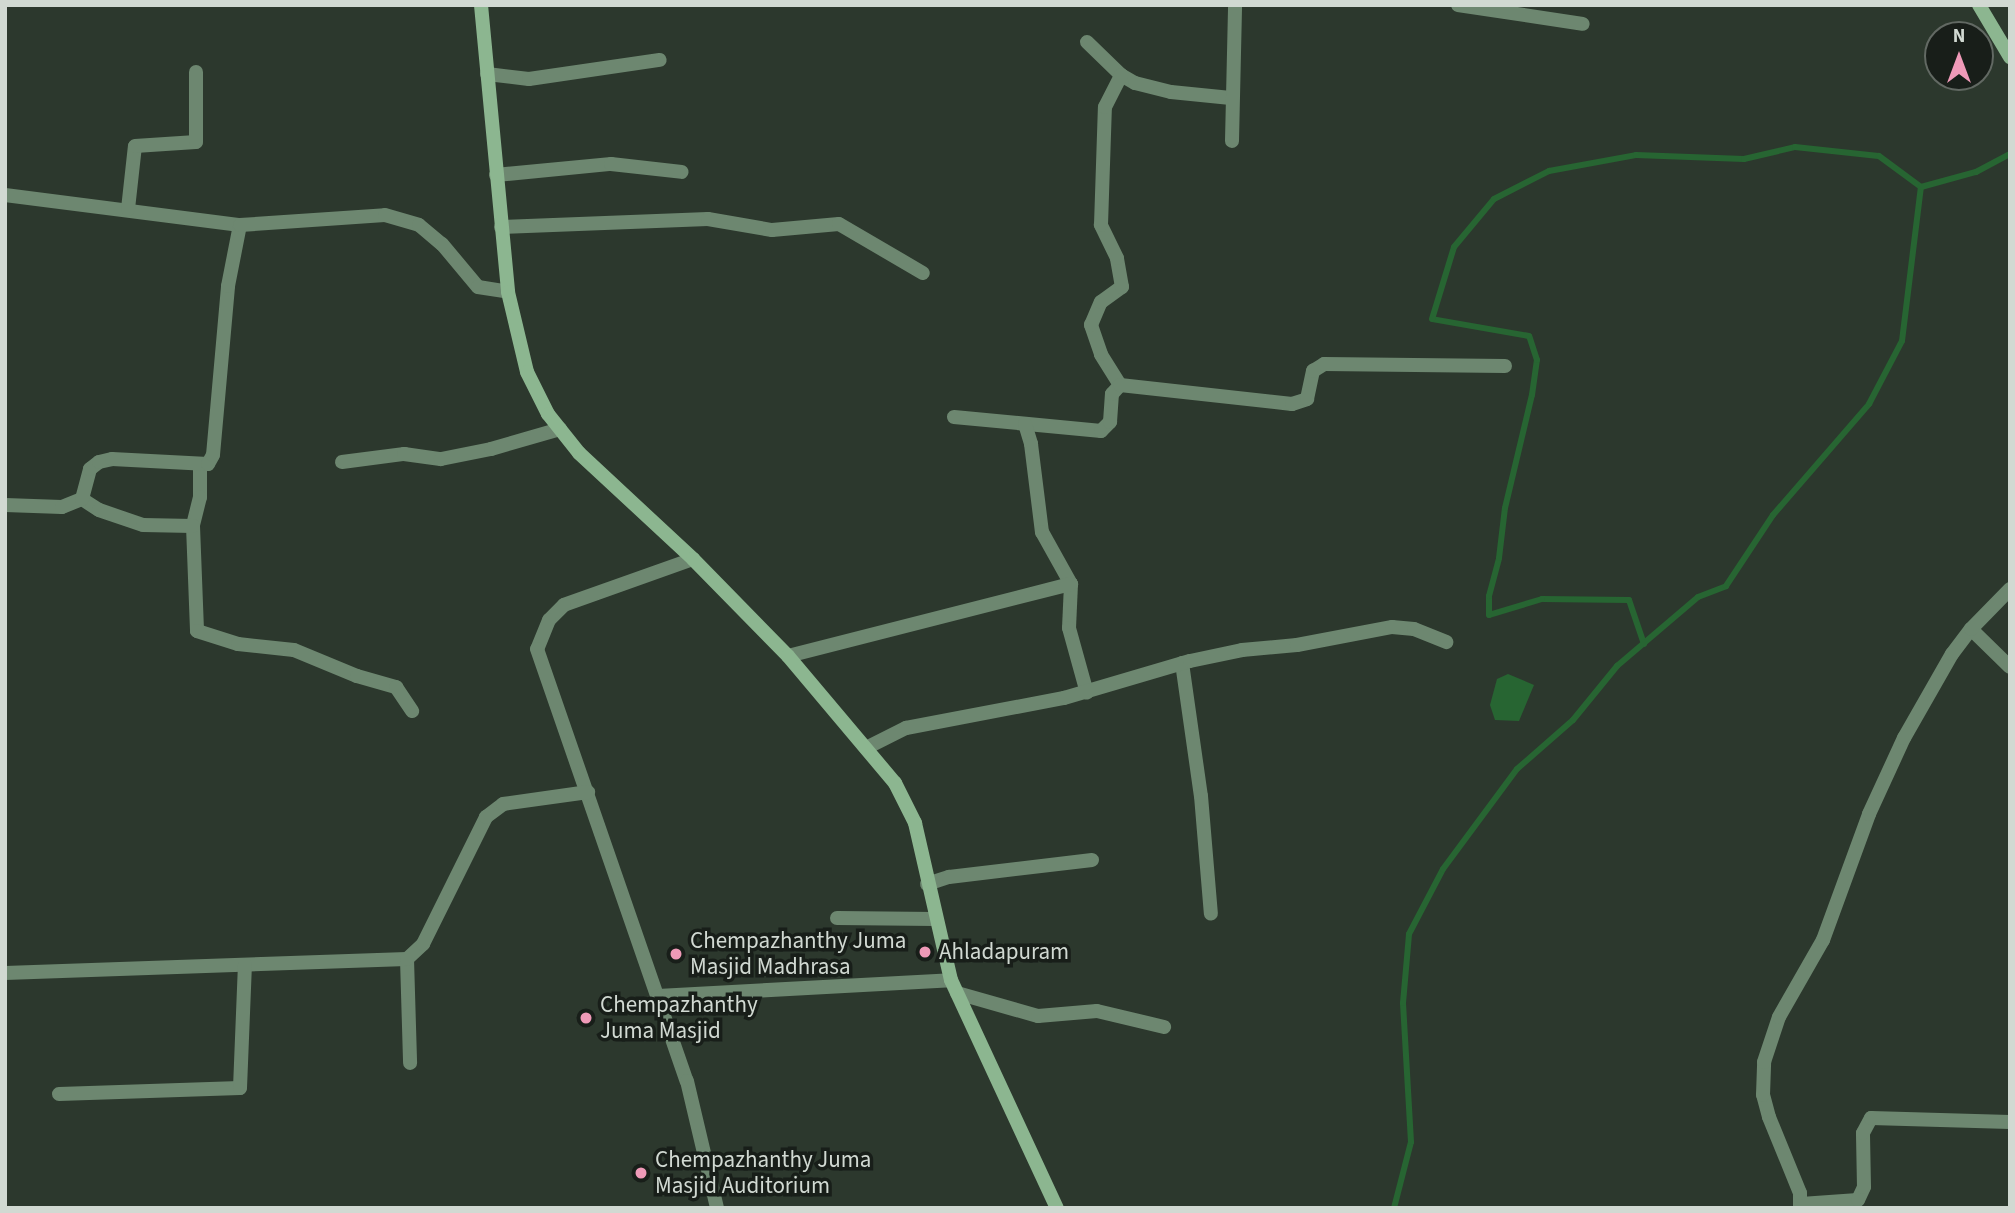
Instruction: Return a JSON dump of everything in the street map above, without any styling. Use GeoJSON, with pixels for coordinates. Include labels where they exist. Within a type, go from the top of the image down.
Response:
{"type":"FeatureCollection","features":[{"type":"Feature","properties":{"kind":"main road"},"geometry":{"type":"LineString","coordinates":[[481,5],[508,292],[527,372],[548,414],[579,453],[693,559],[788,656],[895,783],[915,823],[935,919],[954,986],[1057,1208]]}},
{"type":"Feature","properties":{"kind":"main road"},"geometry":{"type":"LineString","coordinates":[[1979,5],[2010,57]]}},
{"type":"Feature","properties":{"kind":"street"},"geometry":{"type":"LineString","coordinates":[[1232,141],[1235,5]]}},
{"type":"Feature","properties":{"kind":"street"},"geometry":{"type":"LineString","coordinates":[[1458,5],[1583,24]]}},
{"type":"Feature","properties":{"kind":"street"},"geometry":{"type":"LineString","coordinates":[[1087,42],[1121,75],[1149,87],[1231,98]]}},
{"type":"Feature","properties":{"kind":"street"},"geometry":{"type":"LineString","coordinates":[[487,74],[529,79],[660,60]]}},
{"type":"Feature","properties":{"kind":"street"},"geometry":{"type":"LineString","coordinates":[[128,209],[135,146],[196,142],[196,72]]}},
{"type":"Feature","properties":{"kind":"street"},"geometry":{"type":"LineString","coordinates":[[1120,385],[1101,354],[1090,326],[1101,302],[1122,287],[1117,258],[1101,225],[1105,107],[1121,75]]}},
{"type":"Feature","properties":{"kind":"street"},"geometry":{"type":"LineString","coordinates":[[496,175],[611,164],[682,172]]}},
{"type":"Feature","properties":{"kind":"street"},"geometry":{"type":"LineString","coordinates":[[5,195],[240,225],[385,215],[419,225],[442,244],[478,287],[508,292]]}},
{"type":"Feature","properties":{"kind":"street"},"geometry":{"type":"LineString","coordinates":[[501,227],[708,219],[772,230],[839,224],[923,273]]}},
{"type":"Feature","properties":{"kind":"street"},"geometry":{"type":"LineString","coordinates":[[82,499],[90,469],[99,462],[112,459],[208,464],[213,455],[228,286],[240,225]]}},
{"type":"Feature","properties":{"kind":"street"},"geometry":{"type":"LineString","coordinates":[[1120,385],[1292,404],[1307,399],[1313,371],[1324,364],[1505,366]]}},
{"type":"Feature","properties":{"kind":"street"},"geometry":{"type":"LineString","coordinates":[[954,416],[1101,431],[1110,422],[1112,394],[1120,385]]}},
{"type":"Feature","properties":{"kind":"street"},"geometry":{"type":"LineString","coordinates":[[1025,424],[1034,463],[1042,532],[1071,584],[1069,628],[1087,693]]}},
{"type":"Feature","properties":{"kind":"street"},"geometry":{"type":"LineString","coordinates":[[342,462],[404,454],[441,459],[491,449],[560,429]]}},
{"type":"Feature","properties":{"kind":"street"},"geometry":{"type":"LineString","coordinates":[[200,465],[201,497],[193,526],[197,631],[238,643],[294,650],[357,676],[396,687],[412,711]]}},
{"type":"Feature","properties":{"kind":"street"},"geometry":{"type":"LineString","coordinates":[[5,505],[61,507],[82,499]]}},
{"type":"Feature","properties":{"kind":"street"},"geometry":{"type":"LineString","coordinates":[[82,499],[99,510],[143,524],[193,526]]}},
{"type":"Feature","properties":{"kind":"street"},"geometry":{"type":"LineString","coordinates":[[693,559],[564,605],[549,620],[537,649],[687,1081],[717,1208]]}},
{"type":"Feature","properties":{"kind":"street"},"geometry":{"type":"LineString","coordinates":[[788,656],[1071,584]]}},
{"type":"Feature","properties":{"kind":"street"},"geometry":{"type":"LineString","coordinates":[[2010,589],[1971,629],[1923,704],[1886,774],[1823,940],[1779,1017],[1764,1062],[1763,1095],[1769,1117],[1800,1193],[1801,1206],[1858,1200],[1864,1187],[1863,1133],[1865,1124],[1871,1118],[2010,1122]]}},
{"type":"Feature","properties":{"kind":"street"},"geometry":{"type":"LineString","coordinates":[[866,748],[906,728],[1087,693],[1182,663],[1242,650],[1286,646],[1392,627],[1414,629],[1446,642]]}},
{"type":"Feature","properties":{"kind":"street"},"geometry":{"type":"LineString","coordinates":[[1971,629],[2010,667]]}},
{"type":"Feature","properties":{"kind":"street"},"geometry":{"type":"LineString","coordinates":[[1182,663],[1201,796],[1211,914]]}},
{"type":"Feature","properties":{"kind":"street"},"geometry":{"type":"LineString","coordinates":[[5,974],[407,959],[424,944],[486,817],[503,804],[588,792]]}},
{"type":"Feature","properties":{"kind":"street"},"geometry":{"type":"LineString","coordinates":[[927,884],[949,877],[1093,860]]}},
{"type":"Feature","properties":{"kind":"street"},"geometry":{"type":"LineString","coordinates":[[837,918],[935,919]]}},
{"type":"Feature","properties":{"kind":"street"},"geometry":{"type":"LineString","coordinates":[[407,959],[410,1063]]}},
{"type":"Feature","properties":{"kind":"street"},"geometry":{"type":"LineString","coordinates":[[59,1094],[240,1088],[246,965]]}},
{"type":"Feature","properties":{"kind":"street"},"geometry":{"type":"LineString","coordinates":[[658,996],[954,986],[1038,1016],[1097,1011],[1164,1027]]}},
{"type":"Feature","properties":{"kind":"shaded area"},"geometry":{"type":"Polygon","coordinates":[[[1508,674],[1534,685],[1519,721],[1495,720],[1490,705],[1497,679],[1508,674]]]}},
{"type":"Feature","properties":{"kind":"waterway"},"geometry":{"type":"LineString","coordinates":[[1644,644],[1629,600],[1542,599],[1489,615],[1489,596],[1499,558],[1505,508],[1532,395],[1537,360],[1529,336],[1432,319],[1454,247],[1494,199],[1549,171],[1636,155],[1744,159],[1795,147],[1879,156],[1921,187]]}},
{"type":"Feature","properties":{"kind":"waterway"},"geometry":{"type":"LineString","coordinates":[[1394,1208],[1411,1142],[1403,1003],[1409,934],[1443,869],[1517,769],[1573,720],[1617,666],[1698,597],[1726,586],[1773,515],[1869,404],[1902,341],[1921,187],[1976,172],[2010,154]]}},
{"type":"Feature","properties":{"kind":"place","name":"Ahladapuram"},"geometry":{"type":"Point","coordinates":[925,952]}},
{"type":"Feature","properties":{"kind":"place","name":"Chempazhanthy Juma Masjid Madhrasa"},"geometry":{"type":"Point","coordinates":[676,954]}},
{"type":"Feature","properties":{"kind":"place","name":"Chempazhanthy Juma Masjid"},"geometry":{"type":"Point","coordinates":[586,1018]}},
{"type":"Feature","properties":{"kind":"place","name":"Chempazhanthy Juma Masjid Auditorium"},"geometry":{"type":"Point","coordinates":[641,1173]}}]}
